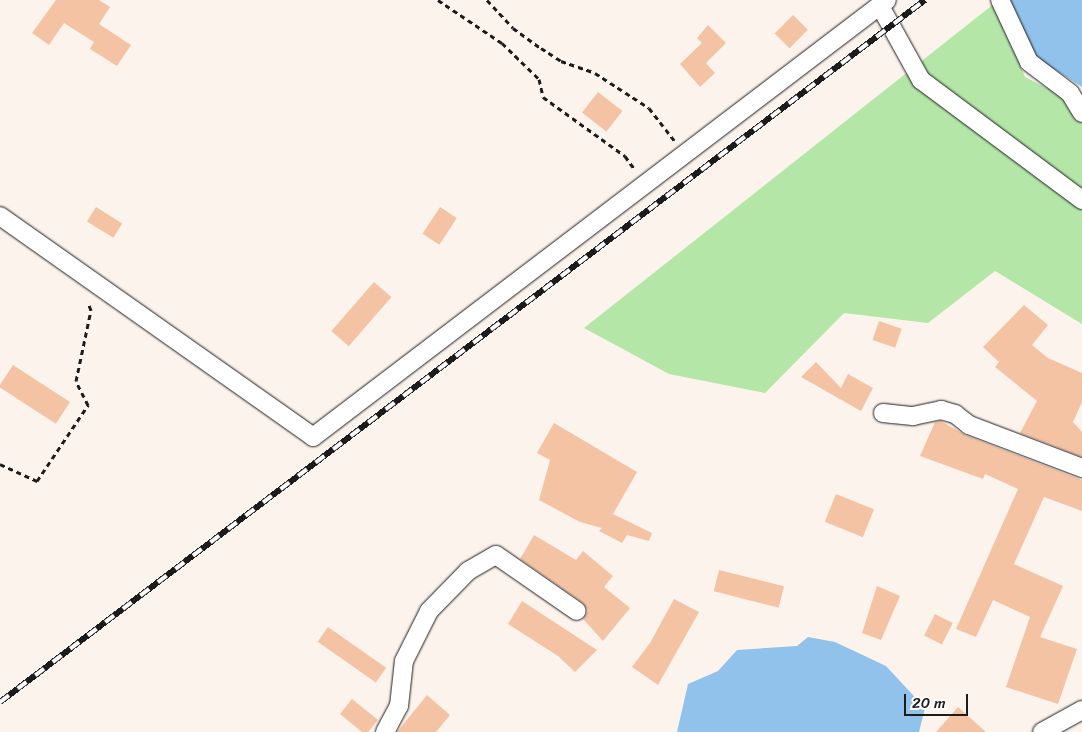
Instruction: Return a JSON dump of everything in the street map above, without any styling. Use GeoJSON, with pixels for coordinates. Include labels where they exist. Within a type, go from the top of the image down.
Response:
{"type":"FeatureCollection","features":[{"type":"Feature","properties":{"kind":"street"},"geometry":{"type":"LineString","coordinates":[[1000,0],[1029,62],[1070,93],[1082,113]]}},
{"type":"Feature","properties":{"kind":"street"},"geometry":{"type":"LineString","coordinates":[[0,216],[313,437],[685,155],[875,5],[920,80],[1082,200]]}},
{"type":"Feature","properties":{"kind":"street"},"geometry":{"type":"LineString","coordinates":[[883,413],[913,416],[941,410],[955,414],[969,424],[1082,468]]}},
{"type":"Feature","properties":{"kind":"street"},"geometry":{"type":"LineString","coordinates":[[385,732],[399,706],[404,661],[429,611],[468,571],[496,555],[577,611]]}},
{"type":"Feature","properties":{"kind":"street"},"geometry":{"type":"LineString","coordinates":[[1042,732],[1082,710]]}},
{"type":"Feature","properties":{"kind":"path"},"geometry":{"type":"LineString","coordinates":[[438,0],[502,43],[539,79],[543,97],[625,156],[645,185]]}},
{"type":"Feature","properties":{"kind":"path"},"geometry":{"type":"LineString","coordinates":[[487,0],[513,28],[540,48],[561,61],[595,72],[649,108],[685,155]]}},
{"type":"Feature","properties":{"kind":"path"},"geometry":{"type":"LineString","coordinates":[[0,464],[37,481],[88,405],[76,381],[91,310],[84,295]]}},
{"type":"Feature","properties":{"kind":"green space"},"geometry":{"type":"Polygon","coordinates":[[[995,3],[1025,77],[1082,106],[1082,324],[995,271],[928,323],[844,313],[765,393],[669,374],[584,328],[995,3]]]}},
{"type":"Feature","properties":{"kind":"water"},"geometry":{"type":"Polygon","coordinates":[[[1009,0],[1082,0],[1082,87],[1031,54],[1009,0]]]}},
{"type":"Feature","properties":{"kind":"water"},"geometry":{"type":"Polygon","coordinates":[[[808,637],[835,642],[886,666],[925,708],[919,732],[677,732],[688,684],[718,671],[737,650],[797,646],[808,637]]]}},
{"type":"Feature","properties":{"kind":"building"},"geometry":{"type":"Polygon","coordinates":[[[56,0],[99,0],[110,7],[99,24],[131,45],[117,66],[90,49],[94,42],[64,23],[49,45],[32,33],[56,0]]]}},
{"type":"Feature","properties":{"kind":"building"},"geometry":{"type":"Polygon","coordinates":[[[793,15],[808,30],[789,48],[775,33],[793,15]]]}},
{"type":"Feature","properties":{"kind":"building"},"geometry":{"type":"Polygon","coordinates":[[[708,25],[726,43],[706,63],[715,73],[700,87],[680,64],[702,43],[697,38],[708,25]]]}},
{"type":"Feature","properties":{"kind":"building"},"geometry":{"type":"Polygon","coordinates":[[[598,92],[622,111],[606,132],[582,112],[598,92]]]}},
{"type":"Feature","properties":{"kind":"building"},"geometry":{"type":"Polygon","coordinates":[[[96,207],[122,223],[113,238],[87,221],[96,207]]]}},
{"type":"Feature","properties":{"kind":"building"},"geometry":{"type":"Polygon","coordinates":[[[440,207],[457,218],[439,245],[423,234],[440,207]]]}},
{"type":"Feature","properties":{"kind":"building"},"geometry":{"type":"Polygon","coordinates":[[[374,282],[391,297],[349,346],[331,331],[374,282]]]}},
{"type":"Feature","properties":{"kind":"building"},"geometry":{"type":"Polygon","coordinates":[[[1024,305],[1048,325],[1032,345],[1048,358],[1082,373],[1082,402],[1073,422],[1082,432],[1082,457],[1020,433],[1037,401],[995,367],[999,362],[983,347],[1024,305]]]}},
{"type":"Feature","properties":{"kind":"building"},"geometry":{"type":"Polygon","coordinates":[[[879,321],[902,329],[895,348],[872,340],[879,321]]]}},
{"type":"Feature","properties":{"kind":"building"},"geometry":{"type":"Polygon","coordinates":[[[816,362],[841,388],[848,374],[873,388],[861,411],[801,377],[816,362]]]}},
{"type":"Feature","properties":{"kind":"building"},"geometry":{"type":"Polygon","coordinates":[[[13,365],[70,402],[56,424],[0,388],[13,365]]]}},
{"type":"Feature","properties":{"kind":"building"},"geometry":{"type":"Polygon","coordinates":[[[941,421],[965,435],[1082,480],[1082,511],[1044,497],[1014,564],[1063,586],[1040,637],[1077,649],[1058,704],[1006,687],[1030,617],[993,600],[976,637],[956,629],[1018,489],[985,474],[983,479],[920,456],[935,422],[941,421]]]}},
{"type":"Feature","properties":{"kind":"building"},"geometry":{"type":"Polygon","coordinates":[[[554,423],[637,472],[613,514],[652,533],[649,541],[627,535],[622,543],[599,531],[602,528],[580,522],[539,500],[550,460],[537,453],[554,423]]]}},
{"type":"Feature","properties":{"kind":"building"},"geometry":{"type":"Polygon","coordinates":[[[836,494],[874,509],[863,537],[825,522],[836,494]]]}},
{"type":"Feature","properties":{"kind":"building"},"geometry":{"type":"Polygon","coordinates":[[[534,535],[576,560],[583,551],[613,576],[604,587],[630,608],[603,641],[583,619],[588,611],[583,603],[520,559],[534,535]]]}},
{"type":"Feature","properties":{"kind":"building"},"geometry":{"type":"Polygon","coordinates":[[[719,570],[784,586],[779,608],[714,591],[719,570]]]}},
{"type":"Feature","properties":{"kind":"building"},"geometry":{"type":"Polygon","coordinates":[[[877,586],[900,596],[881,640],[862,633],[877,586]]]}},
{"type":"Feature","properties":{"kind":"building"},"geometry":{"type":"Polygon","coordinates":[[[674,599],[699,612],[658,685],[632,667],[650,643],[674,599]]]}},
{"type":"Feature","properties":{"kind":"building"},"geometry":{"type":"Polygon","coordinates":[[[522,601],[597,650],[575,672],[558,656],[508,624],[522,601]]]}},
{"type":"Feature","properties":{"kind":"building"},"geometry":{"type":"Polygon","coordinates":[[[935,614],[953,623],[942,644],[924,635],[935,614]]]}},
{"type":"Feature","properties":{"kind":"building"},"geometry":{"type":"Polygon","coordinates":[[[328,627],[386,668],[376,682],[318,642],[328,627]]]}},
{"type":"Feature","properties":{"kind":"building"},"geometry":{"type":"Polygon","coordinates":[[[427,695],[450,715],[436,732],[397,732],[427,695]]]}},
{"type":"Feature","properties":{"kind":"building"},"geometry":{"type":"Polygon","coordinates":[[[352,699],[378,720],[368,732],[362,732],[340,714],[352,699]]]}},
{"type":"Feature","properties":{"kind":"building"},"geometry":{"type":"Polygon","coordinates":[[[958,707],[986,732],[936,732],[958,707]]]}},
{"type":"Feature","properties":{"kind":"railway"},"geometry":{"type":"LineString","coordinates":[[0,702],[925,0]]}}]}
